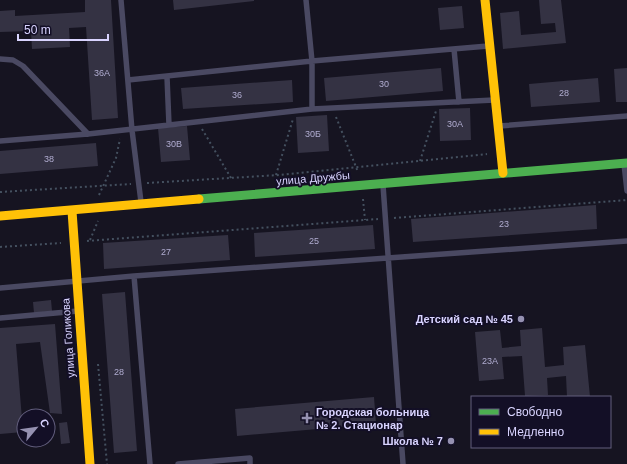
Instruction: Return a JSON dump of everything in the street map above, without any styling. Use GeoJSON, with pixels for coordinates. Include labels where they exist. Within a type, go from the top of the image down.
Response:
{"type":"FeatureCollection","features":[{"type":"Feature","properties":{"kind":"main road"},"geometry":{"type":"LineString","coordinates":[[485,0],[503,173]]}},
{"type":"Feature","properties":{"kind":"main road","name":"улица Дружбы"},"geometry":{"type":"LineString","coordinates":[[0,216],[383,185],[626,163]]}},
{"type":"Feature","properties":{"kind":"main road","name":"улица Голикова"},"geometry":{"type":"LineString","coordinates":[[72,211],[90,464]]}},
{"type":"Feature","properties":{"kind":"lane"},"geometry":{"type":"LineString","coordinates":[[121,0],[132,130],[141,205]]}},
{"type":"Feature","properties":{"kind":"lane"},"geometry":{"type":"LineString","coordinates":[[306,0],[312,61],[312,109]]}},
{"type":"Feature","properties":{"kind":"lane"},"geometry":{"type":"LineString","coordinates":[[128,80],[312,61],[490,46]]}},
{"type":"Feature","properties":{"kind":"lane"},"geometry":{"type":"LineString","coordinates":[[454,49],[459,102]]}},
{"type":"Feature","properties":{"kind":"lane"},"geometry":{"type":"LineString","coordinates":[[0,59],[13,60],[23,66],[88,134]]}},
{"type":"Feature","properties":{"kind":"lane"},"geometry":{"type":"LineString","coordinates":[[167,77],[169,125]]}},
{"type":"Feature","properties":{"kind":"lane"},"geometry":{"type":"LineString","coordinates":[[0,140],[122,131],[312,109],[495,100]]}},
{"type":"Feature","properties":{"kind":"lane"},"geometry":{"type":"LineString","coordinates":[[498,126],[627,116]]}},
{"type":"Feature","properties":{"kind":"lane"},"geometry":{"type":"LineString","coordinates":[[626,163],[627,191]]}},
{"type":"Feature","properties":{"kind":"lane"},"geometry":{"type":"LineString","coordinates":[[383,185],[403,464]]}},
{"type":"Feature","properties":{"kind":"lane"},"geometry":{"type":"LineString","coordinates":[[0,288],[76,280],[627,241]]}},
{"type":"Feature","properties":{"kind":"lane"},"geometry":{"type":"LineString","coordinates":[[134,276],[150,464]]}},
{"type":"Feature","properties":{"kind":"lane"},"geometry":{"type":"LineString","coordinates":[[0,318],[78,311]]}},
{"type":"Feature","properties":{"kind":"lane"},"geometry":{"type":"LineString","coordinates":[[178,464],[250,458],[250,464]]}},
{"type":"Feature","properties":{"kind":"path"},"geometry":{"type":"LineString","coordinates":[[420,161],[438,103]]}},
{"type":"Feature","properties":{"kind":"path"},"geometry":{"type":"LineString","coordinates":[[332,108],[356,167]]}},
{"type":"Feature","properties":{"kind":"path"},"geometry":{"type":"LineString","coordinates":[[276,175],[295,111]]}},
{"type":"Feature","properties":{"kind":"path"},"geometry":{"type":"LineString","coordinates":[[198,122],[231,178]]}},
{"type":"Feature","properties":{"kind":"path"},"geometry":{"type":"LineString","coordinates":[[97,199],[116,158],[122,131]]}},
{"type":"Feature","properties":{"kind":"path"},"geometry":{"type":"LineString","coordinates":[[0,192],[276,175],[501,153]]}},
{"type":"Feature","properties":{"kind":"path"},"geometry":{"type":"LineString","coordinates":[[362,196],[365,220]]}},
{"type":"Feature","properties":{"kind":"path"},"geometry":{"type":"LineString","coordinates":[[0,247],[627,200]]}},
{"type":"Feature","properties":{"kind":"path"},"geometry":{"type":"LineString","coordinates":[[88,247],[99,218]]}},
{"type":"Feature","properties":{"kind":"path"},"geometry":{"type":"LineString","coordinates":[[98,364],[106,464]]}},
{"type":"Feature","properties":{"kind":"building"},"geometry":{"type":"Polygon","coordinates":[[[85,0],[111,0],[118,118],[92,120],[86,27],[69,28],[70,47],[32,49],[31,31],[0,32],[0,11],[15,10],[15,16],[85,12],[85,0]]]}},
{"type":"Feature","properties":{"kind":"building"},"geometry":{"type":"Polygon","coordinates":[[[173,0],[254,0],[254,1],[174,10],[173,0]]]}},
{"type":"Feature","properties":{"kind":"building"},"geometry":{"type":"Polygon","coordinates":[[[539,0],[561,0],[566,43],[503,49],[500,13],[519,11],[521,35],[556,32],[555,23],[541,24],[539,0]]]}},
{"type":"Feature","properties":{"kind":"building"},"geometry":{"type":"Polygon","coordinates":[[[462,6],[464,28],[440,30],[438,8],[462,6]]]}},
{"type":"Feature","properties":{"kind":"building"},"geometry":{"type":"Polygon","coordinates":[[[441,68],[443,91],[326,101],[324,78],[441,68]]]}},
{"type":"Feature","properties":{"kind":"building"},"geometry":{"type":"Polygon","coordinates":[[[627,68],[627,102],[616,102],[614,69],[627,68]]]}},
{"type":"Feature","properties":{"kind":"building"},"geometry":{"type":"Polygon","coordinates":[[[598,78],[600,102],[531,107],[529,84],[598,78]]]}},
{"type":"Feature","properties":{"kind":"building"},"geometry":{"type":"Polygon","coordinates":[[[292,80],[293,102],[183,109],[181,88],[292,80]]]}},
{"type":"Feature","properties":{"kind":"building"},"geometry":{"type":"Polygon","coordinates":[[[470,108],[471,140],[440,141],[439,109],[470,108]]]}},
{"type":"Feature","properties":{"kind":"building"},"geometry":{"type":"Polygon","coordinates":[[[327,115],[329,151],[298,153],[296,117],[327,115]]]}},
{"type":"Feature","properties":{"kind":"building"},"geometry":{"type":"Polygon","coordinates":[[[187,126],[190,160],[161,162],[158,128],[187,126]]]}},
{"type":"Feature","properties":{"kind":"building"},"geometry":{"type":"Polygon","coordinates":[[[96,143],[98,166],[0,174],[0,151],[96,143]]]}},
{"type":"Feature","properties":{"kind":"building"},"geometry":{"type":"Polygon","coordinates":[[[596,205],[597,229],[413,242],[411,219],[596,205]]]}},
{"type":"Feature","properties":{"kind":"building"},"geometry":{"type":"Polygon","coordinates":[[[373,225],[375,249],[255,257],[254,233],[373,225]]]}},
{"type":"Feature","properties":{"kind":"building"},"geometry":{"type":"Polygon","coordinates":[[[228,235],[230,260],[104,269],[103,243],[228,235]]]}},
{"type":"Feature","properties":{"kind":"building"},"geometry":{"type":"Polygon","coordinates":[[[125,292],[137,451],[114,453],[102,294],[125,292]]]}},
{"type":"Feature","properties":{"kind":"building"},"geometry":{"type":"Polygon","coordinates":[[[51,300],[52,311],[34,313],[33,302],[51,300]]]}},
{"type":"Feature","properties":{"kind":"building"},"geometry":{"type":"Polygon","coordinates":[[[55,324],[62,414],[56,414],[56,408],[49,408],[40,342],[16,344],[21,408],[16,408],[16,433],[0,434],[0,328],[55,324]]]}},
{"type":"Feature","properties":{"kind":"building"},"geometry":{"type":"Polygon","coordinates":[[[542,328],[545,367],[564,365],[563,347],[585,345],[590,396],[567,396],[566,376],[547,378],[548,395],[525,396],[522,356],[502,357],[504,379],[479,381],[475,332],[500,330],[502,348],[521,346],[520,330],[542,328]]]}},
{"type":"Feature","properties":{"kind":"building"},"geometry":{"type":"Polygon","coordinates":[[[374,397],[376,424],[237,436],[235,409],[374,397]]]}},
{"type":"Feature","properties":{"kind":"building"},"geometry":{"type":"Polygon","coordinates":[[[67,422],[70,443],[61,444],[59,423],[67,422]]]}},
{"type":"Feature","properties":{"kind":"traffic: fast"},"geometry":{"type":"LineString","coordinates":[[199,199],[627,163]]}},
{"type":"Feature","properties":{"kind":"traffic: slow"},"geometry":{"type":"LineString","coordinates":[[485,0],[503,173]]}},
{"type":"Feature","properties":{"kind":"traffic: slow"},"geometry":{"type":"LineString","coordinates":[[0,216],[199,199]]}},
{"type":"Feature","properties":{"kind":"traffic: slow"},"geometry":{"type":"LineString","coordinates":[[72,211],[90,464]]}},
{"type":"Feature","properties":{"kind":"place","name":"Детский сад № 45"},"geometry":{"type":"Point","coordinates":[521,319]}},
{"type":"Feature","properties":{"kind":"place","name":"Городская больница № 2. Стационар"},"geometry":{"type":"Point","coordinates":[307,418]}},
{"type":"Feature","properties":{"kind":"place","name":"Школа № 7"},"geometry":{"type":"Point","coordinates":[451,441]}}]}
